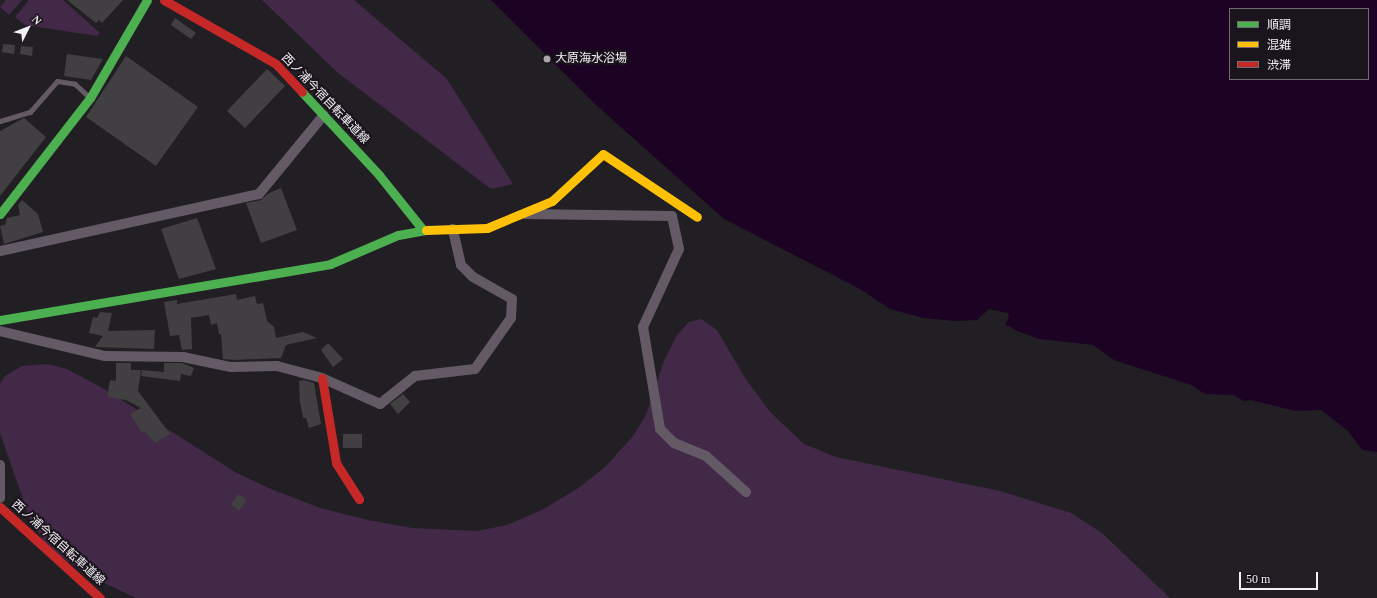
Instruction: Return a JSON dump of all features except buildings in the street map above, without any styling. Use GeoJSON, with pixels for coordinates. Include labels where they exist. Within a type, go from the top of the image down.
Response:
{"type":"FeatureCollection","features":[{"type":"Feature","properties":{"kind":"street"},"geometry":{"type":"LineString","coordinates":[[0,214],[90,98],[147,0]]}},
{"type":"Feature","properties":{"kind":"street","name":"西ノ浦今宿自転車道線"},"geometry":{"type":"LineString","coordinates":[[164,0],[276,64],[379,175],[423,230]]}},
{"type":"Feature","properties":{"kind":"street"},"geometry":{"type":"LineString","coordinates":[[0,251],[259,194],[324,115]]}},
{"type":"Feature","properties":{"kind":"street"},"geometry":{"type":"LineString","coordinates":[[0,320],[330,264],[398,236],[423,230],[487,228],[552,201],[603,154],[697,217]]}},
{"type":"Feature","properties":{"kind":"street"},"geometry":{"type":"LineString","coordinates":[[523,214],[672,216],[679,249],[643,327],[660,429],[674,443],[706,456],[746,492]]}},
{"type":"Feature","properties":{"kind":"street"},"geometry":{"type":"LineString","coordinates":[[0,331],[105,356],[183,357],[231,367],[277,366],[322,378],[380,404],[415,376],[475,369],[511,318],[512,299],[473,277],[461,265],[453,229]]}},
{"type":"Feature","properties":{"kind":"street"},"geometry":{"type":"LineString","coordinates":[[322,378],[336,463],[359,499]]}},
{"type":"Feature","properties":{"kind":"street","name":"西ノ浦今宿自転車道線"},"geometry":{"type":"LineString","coordinates":[[0,465],[0,498]]}},
{"type":"Feature","properties":{"kind":"street","name":"西ノ浦今宿自転車道線"},"geometry":{"type":"LineString","coordinates":[[0,508],[100,598]]}},
{"type":"Feature","properties":{"kind":"lane"},"geometry":{"type":"LineString","coordinates":[[0,121],[30,112],[57,81],[75,84],[90,98]]}},
{"type":"Feature","properties":{"kind":"shaded area"},"geometry":{"type":"Polygon","coordinates":[[[6,0],[22,0],[9,15],[0,7],[6,0]]]}},
{"type":"Feature","properties":{"kind":"shaded area"},"geometry":{"type":"Polygon","coordinates":[[[29,0],[63,0],[100,33],[97,36],[25,25],[15,17],[29,0]]]}},
{"type":"Feature","properties":{"kind":"shaded area"},"geometry":{"type":"Polygon","coordinates":[[[262,0],[354,0],[447,79],[513,184],[491,189],[338,73],[262,0]]]}},
{"type":"Feature","properties":{"kind":"shaded area"},"geometry":{"type":"Polygon","coordinates":[[[491,0],[1377,0],[1377,452],[1362,450],[1348,431],[1321,410],[1295,411],[1251,400],[1244,401],[1233,395],[1205,394],[1191,385],[1114,360],[1093,345],[1040,339],[1019,332],[1005,324],[1009,318],[1008,313],[989,309],[977,320],[955,321],[923,318],[890,309],[860,289],[724,219],[595,104],[491,0]]]}},
{"type":"Feature","properties":{"kind":"shaded area"},"geometry":{"type":"Polygon","coordinates":[[[701,319],[717,330],[745,378],[771,413],[804,444],[836,457],[1000,491],[1071,513],[1102,533],[1170,598],[136,598],[98,580],[61,557],[44,541],[31,522],[0,433],[0,384],[5,376],[22,366],[47,364],[67,369],[106,390],[235,472],[271,489],[320,508],[368,520],[412,528],[477,531],[507,525],[542,510],[580,487],[606,466],[633,436],[646,415],[664,361],[677,335],[689,322],[701,319]]]}},
{"type":"Feature","properties":{"kind":"traffic: fast"},"geometry":{"type":"LineString","coordinates":[[0,214],[90,98],[147,0]]}},
{"type":"Feature","properties":{"kind":"traffic: fast"},"geometry":{"type":"LineString","coordinates":[[302,92],[379,175],[423,230]]}},
{"type":"Feature","properties":{"kind":"traffic: fast"},"geometry":{"type":"LineString","coordinates":[[0,320],[330,264],[398,235],[426,230]]}},
{"type":"Feature","properties":{"kind":"traffic: slow"},"geometry":{"type":"LineString","coordinates":[[426,230],[487,228],[552,201],[603,154],[697,217]]}},
{"type":"Feature","properties":{"kind":"traffic: jam"},"geometry":{"type":"LineString","coordinates":[[164,0],[276,64],[302,92]]}},
{"type":"Feature","properties":{"kind":"traffic: jam"},"geometry":{"type":"LineString","coordinates":[[322,378],[336,463],[359,499]]}},
{"type":"Feature","properties":{"kind":"traffic: jam"},"geometry":{"type":"LineString","coordinates":[[0,507],[100,598]]}},
{"type":"Feature","properties":{"kind":"place","name":"大原海水浴場"},"geometry":{"type":"Point","coordinates":[547,59]}}]}
